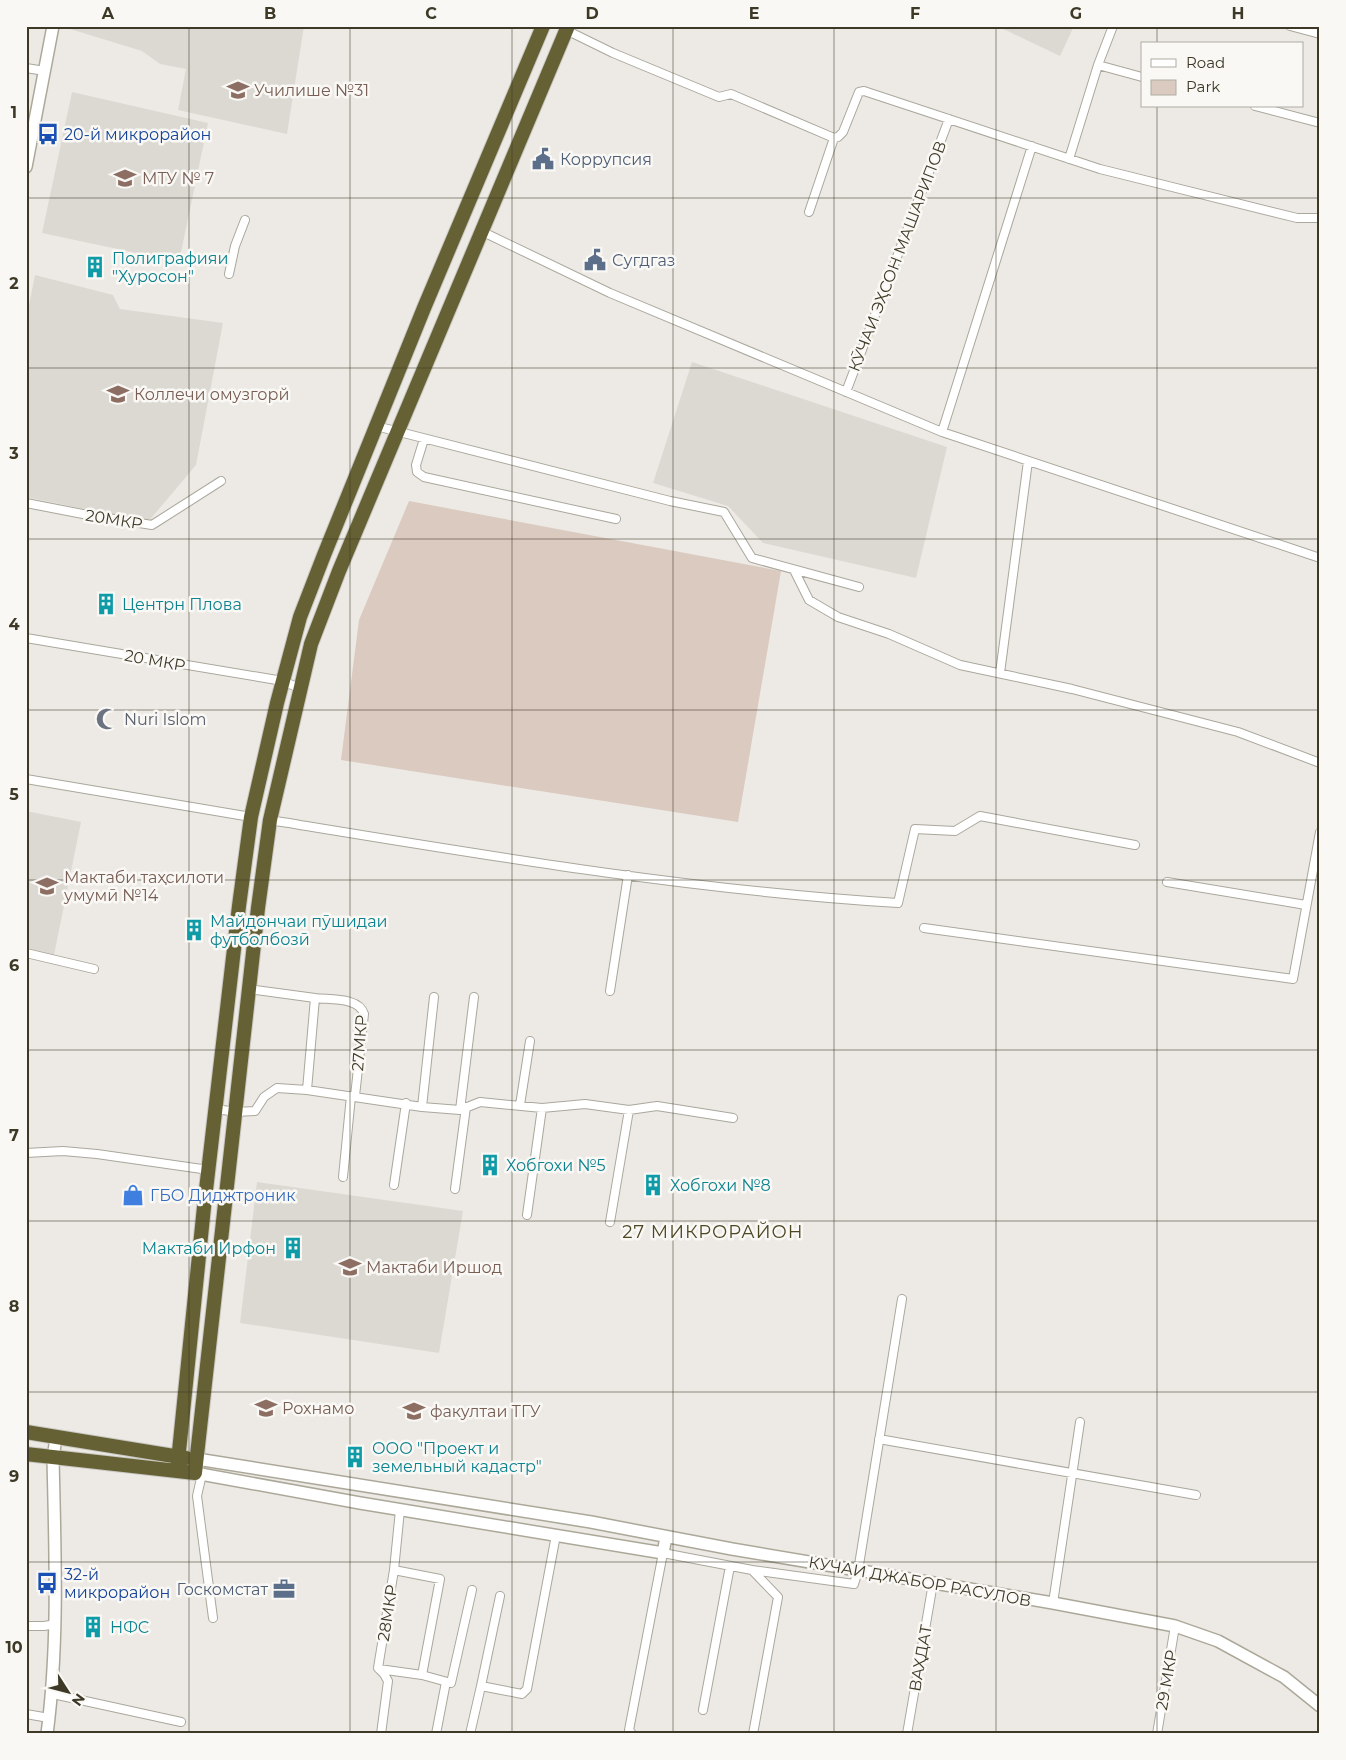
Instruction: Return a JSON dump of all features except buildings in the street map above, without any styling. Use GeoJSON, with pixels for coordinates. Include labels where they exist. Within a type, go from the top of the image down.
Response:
{"type":"FeatureCollection","features":[{"type":"Feature","properties":{"kind":"highway"},"geometry":{"type":"LineString","coordinates":[[178,1464],[204,1208],[239,906],[251,818],[283,681],[300,617],[376,426],[543,26]]}},
{"type":"Feature","properties":{"kind":"highway"},"geometry":{"type":"LineString","coordinates":[[26,1432],[198,1469],[248,989],[270,820],[301,689],[315,635],[339,571],[567,28]]}},
{"type":"Feature","properties":{"kind":"highway"},"geometry":{"type":"LineString","coordinates":[[460,222],[466,232],[474,234],[481,231]]}},
{"type":"Feature","properties":{"kind":"highway"},"geometry":{"type":"LineString","coordinates":[[452,242],[461,237],[466,238],[471,241],[474,250]]}},
{"type":"Feature","properties":{"kind":"highway"},"geometry":{"type":"LineString","coordinates":[[26,1454],[53,1458],[178,1464]]}},
{"type":"Feature","properties":{"kind":"street"},"geometry":{"type":"LineString","coordinates":[[26,167],[53,26]]}},
{"type":"Feature","properties":{"kind":"street"},"geometry":{"type":"LineString","coordinates":[[1069,159],[1098,65],[1113,26]]}},
{"type":"Feature","properties":{"kind":"street"},"geometry":{"type":"LineString","coordinates":[[1290,26],[1320,34]]}},
{"type":"Feature","properties":{"kind":"street"},"geometry":{"type":"LineString","coordinates":[[567,28],[613,53],[719,97],[731,94],[834,138]]}},
{"type":"Feature","properties":{"kind":"street"},"geometry":{"type":"LineString","coordinates":[[1098,65],[1141,77]]}},
{"type":"Feature","properties":{"kind":"street"},"geometry":{"type":"LineString","coordinates":[[26,68],[45,71]]}},
{"type":"Feature","properties":{"kind":"street"},"geometry":{"type":"LineString","coordinates":[[809,212],[834,138],[838,137],[842,132],[859,92],[864,91],[1100,169],[1297,218],[1320,218]]}},
{"type":"Feature","properties":{"kind":"street"},"geometry":{"type":"LineString","coordinates":[[1263,108],[1320,123]]}},
{"type":"Feature","properties":{"kind":"street","name":"КӮЧАИ ЭҲСОН МАШАРИПОВ"},"geometry":{"type":"LineString","coordinates":[[846,392],[949,119]]}},
{"type":"Feature","properties":{"kind":"street"},"geometry":{"type":"LineString","coordinates":[[942,432],[1032,146]]}},
{"type":"Feature","properties":{"kind":"street"},"geometry":{"type":"LineString","coordinates":[[229,274],[235,246],[245,220]]}},
{"type":"Feature","properties":{"kind":"street"},"geometry":{"type":"LineString","coordinates":[[481,231],[610,293],[942,432],[1320,558]]}},
{"type":"Feature","properties":{"kind":"street"},"geometry":{"type":"LineString","coordinates":[[376,426],[670,502],[724,512],[752,558],[858,587]]}},
{"type":"Feature","properties":{"kind":"street"},"geometry":{"type":"LineString","coordinates":[[424,438],[416,465],[417,472],[424,478],[616,519]]}},
{"type":"Feature","properties":{"kind":"street"},"geometry":{"type":"LineString","coordinates":[[1000,673],[1028,461]]}},
{"type":"Feature","properties":{"kind":"street","name":"20МКР"},"geometry":{"type":"LineString","coordinates":[[26,503],[88,515],[152,524],[221,481]]}},
{"type":"Feature","properties":{"kind":"street"},"geometry":{"type":"LineString","coordinates":[[794,570],[809,600],[838,617],[889,634],[960,665],[1072,689],[1238,732],[1320,763]]}},
{"type":"Feature","properties":{"kind":"street","name":"20 МКР"},"geometry":{"type":"LineString","coordinates":[[26,638],[283,681],[301,689]]}},
{"type":"Feature","properties":{"kind":"street"},"geometry":{"type":"LineString","coordinates":[[26,779],[251,818]]}},
{"type":"Feature","properties":{"kind":"street"},"geometry":{"type":"LineString","coordinates":[[270,820],[491,856],[745,891],[898,903],[915,829],[955,831],[980,816],[1135,845]]}},
{"type":"Feature","properties":{"kind":"street"},"geometry":{"type":"LineString","coordinates":[[924,928],[1292,979],[1320,832]]}},
{"type":"Feature","properties":{"kind":"street"},"geometry":{"type":"LineString","coordinates":[[610,991],[628,875]]}},
{"type":"Feature","properties":{"kind":"street"},"geometry":{"type":"LineString","coordinates":[[1166,882],[1306,905]]}},
{"type":"Feature","properties":{"kind":"street"},"geometry":{"type":"LineString","coordinates":[[26,953],[94,968]]}},
{"type":"Feature","properties":{"kind":"street","name":"27МКР"},"geometry":{"type":"LineString","coordinates":[[248,989],[354,1002],[362,1008],[364,1014],[343,1177]]}},
{"type":"Feature","properties":{"kind":"street"},"geometry":{"type":"LineString","coordinates":[[422,1107],[434,997]]}},
{"type":"Feature","properties":{"kind":"street"},"geometry":{"type":"LineString","coordinates":[[455,1189],[474,997]]}},
{"type":"Feature","properties":{"kind":"street"},"geometry":{"type":"LineString","coordinates":[[307,1090],[315,998]]}},
{"type":"Feature","properties":{"kind":"street"},"geometry":{"type":"LineString","coordinates":[[520,1105],[530,1041]]}},
{"type":"Feature","properties":{"kind":"street"},"geometry":{"type":"LineString","coordinates":[[216,1109],[236,1112],[255,1111],[264,1098],[277,1088],[353,1096],[422,1107],[463,1108],[480,1102],[542,1108],[584,1104],[629,1110],[658,1106],[734,1118]]}},
{"type":"Feature","properties":{"kind":"street"},"geometry":{"type":"LineString","coordinates":[[394,1185],[406,1103]]}},
{"type":"Feature","properties":{"kind":"street"},"geometry":{"type":"LineString","coordinates":[[527,1215],[542,1108]]}},
{"type":"Feature","properties":{"kind":"street"},"geometry":{"type":"LineString","coordinates":[[610,1222],[629,1110]]}},
{"type":"Feature","properties":{"kind":"street"},"geometry":{"type":"LineString","coordinates":[[26,1153],[62,1151],[97,1154],[209,1170]]}},
{"type":"Feature","properties":{"kind":"street"},"geometry":{"type":"LineString","coordinates":[[213,1618],[197,1496],[198,1469],[292,1491],[400,1510],[663,1553],[752,1570],[854,1584],[858,1571],[902,1299]]}},
{"type":"Feature","properties":{"kind":"street"},"geometry":{"type":"LineString","coordinates":[[1052,1603],[1080,1422]]}},
{"type":"Feature","properties":{"kind":"street"},"geometry":{"type":"LineString","coordinates":[[47,1734],[53,1694],[56,1624],[53,1458],[56,1438]]}},
{"type":"Feature","properties":{"kind":"street"},"geometry":{"type":"LineString","coordinates":[[879,1439],[1196,1495]]}},
{"type":"Feature","properties":{"kind":"street","name":"КУЧАИ ДЖАБОР РАСУЛОВ"},"geometry":{"type":"LineString","coordinates":[[198,1469],[295,1474],[347,1484],[591,1522],[666,1537],[1175,1626],[1218,1641],[1276,1672],[1320,1706]]}},
{"type":"Feature","properties":{"kind":"street"},"geometry":{"type":"LineString","coordinates":[[292,1491],[295,1474]]}},
{"type":"Feature","properties":{"kind":"street"},"geometry":{"type":"LineString","coordinates":[[343,1500],[347,1484]]}},
{"type":"Feature","properties":{"kind":"street"},"geometry":{"type":"LineString","coordinates":[[394,1570],[400,1510]]}},
{"type":"Feature","properties":{"kind":"street"},"geometry":{"type":"LineString","coordinates":[[481,1686],[522,1694],[528,1689],[556,1535]]}},
{"type":"Feature","properties":{"kind":"street"},"geometry":{"type":"LineString","coordinates":[[632,1734],[629,1730],[666,1537]]}},
{"type":"Feature","properties":{"kind":"street"},"geometry":{"type":"LineString","coordinates":[[703,1710],[730,1566]]}},
{"type":"Feature","properties":{"kind":"street","name":"28МКР"},"geometry":{"type":"LineString","coordinates":[[378,1668],[394,1570],[440,1579],[422,1676]]}},
{"type":"Feature","properties":{"kind":"street"},"geometry":{"type":"LineString","coordinates":[[752,1570],[778,1597],[753,1734]]}},
{"type":"Feature","properties":{"kind":"street","name":"ВАҲДАТ"},"geometry":{"type":"LineString","coordinates":[[907,1734],[933,1583]]}},
{"type":"Feature","properties":{"kind":"street"},"geometry":{"type":"LineString","coordinates":[[378,1668],[452,1683],[472,1590]]}},
{"type":"Feature","properties":{"kind":"street"},"geometry":{"type":"LineString","coordinates":[[470,1734],[500,1596]]}},
{"type":"Feature","properties":{"kind":"street"},"geometry":{"type":"LineString","coordinates":[[26,1626],[56,1624]]}},
{"type":"Feature","properties":{"kind":"street","name":"29 МКР"},"geometry":{"type":"LineString","coordinates":[[1157,1734],[1175,1626]]}},
{"type":"Feature","properties":{"kind":"street"},"geometry":{"type":"LineString","coordinates":[[378,1668],[388,1681],[381,1734]]}},
{"type":"Feature","properties":{"kind":"street"},"geometry":{"type":"LineString","coordinates":[[436,1734],[446,1682]]}},
{"type":"Feature","properties":{"kind":"street"},"geometry":{"type":"LineString","coordinates":[[53,1694],[181,1722]]}},
{"type":"Feature","properties":{"kind":"street"},"geometry":{"type":"LineString","coordinates":[[26,1714],[50,1718]]}},
{"type":"Feature","properties":{"kind":"shaded area","name":"Училише №31"},"geometry":{"type":"Polygon","coordinates":[[[70,26],[304,26],[287,134],[178,110],[186,69],[160,64],[142,51],[70,29],[70,26]]]}},
{"type":"Feature","properties":{"kind":"shaded area"},"geometry":{"type":"Polygon","coordinates":[[[997,26],[1074,26],[1060,56],[997,26]]]}},
{"type":"Feature","properties":{"kind":"shaded area","name":"МТУ № 7"},"geometry":{"type":"Polygon","coordinates":[[[72,92],[208,123],[179,262],[42,233],[72,92]]]}},
{"type":"Feature","properties":{"kind":"shaded area","name":"Коллечи омузгорй"},"geometry":{"type":"Polygon","coordinates":[[[35,275],[113,295],[120,309],[223,323],[196,465],[148,522],[26,497],[26,320],[35,275]]]}},
{"type":"Feature","properties":{"kind":"shaded area"},"geometry":{"type":"Polygon","coordinates":[[[692,362],[947,447],[916,578],[763,543],[728,506],[653,483],[692,362]]]}},
{"type":"Feature","properties":{"kind":"shaded area","name":"Мактаби таҳсилоти умумӣ №14"},"geometry":{"type":"Polygon","coordinates":[[[26,811],[81,822],[54,955],[26,949],[26,811]]]}},
{"type":"Feature","properties":{"kind":"shaded area","name":"Мактаби Иршод"},"geometry":{"type":"Polygon","coordinates":[[[257,1182],[463,1211],[439,1353],[240,1323],[257,1182]]]}},
{"type":"Feature","properties":{"kind":"green space"},"geometry":{"type":"Polygon","coordinates":[[[409,501],[781,571],[738,822],[341,760],[359,620],[409,501]]]}},
{"type":"Feature","properties":{"kind":"place","name":"Училише №31"},"geometry":{"type":"Point","coordinates":[238,90]}},
{"type":"Feature","properties":{"kind":"place","name":"20-й микрорайон"},"geometry":{"type":"Point","coordinates":[48,134]}},
{"type":"Feature","properties":{"kind":"place","name":"Коррупсия"},"geometry":{"type":"Point","coordinates":[543,159]}},
{"type":"Feature","properties":{"kind":"place","name":"МТУ № 7"},"geometry":{"type":"Point","coordinates":[125,178]}},
{"type":"Feature","properties":{"kind":"place","name":"Сугдгаз"},"geometry":{"type":"Point","coordinates":[595,260]}},
{"type":"Feature","properties":{"kind":"place","name":"Полиграфияи \"Хуросон\""},"geometry":{"type":"Point","coordinates":[95,267]}},
{"type":"Feature","properties":{"kind":"place","name":"Коллечи омузгорй"},"geometry":{"type":"Point","coordinates":[118,394]}},
{"type":"Feature","properties":{"kind":"place","name":"Центрн Плова"},"geometry":{"type":"Point","coordinates":[106,604]}},
{"type":"Feature","properties":{"kind":"place","name":"Nuri Islom"},"geometry":{"type":"Point","coordinates":[107,719]}},
{"type":"Feature","properties":{"kind":"place","name":"Мактаби таҳсилоти умумӣ №14"},"geometry":{"type":"Point","coordinates":[47,886]}},
{"type":"Feature","properties":{"kind":"place","name":"Майдончаи пӯшидаи футболбозӣ"},"geometry":{"type":"Point","coordinates":[194,930]}},
{"type":"Feature","properties":{"kind":"place","name":"Хобгохи №5"},"geometry":{"type":"Point","coordinates":[490,1165]}},
{"type":"Feature","properties":{"kind":"place","name":"Хобгохи №8"},"geometry":{"type":"Point","coordinates":[653,1185]}},
{"type":"Feature","properties":{"kind":"place","name":"ГБО Диджтроник"},"geometry":{"type":"Point","coordinates":[133,1195]}},
{"type":"Feature","properties":{"kind":"place","name":"Мактаби Ирфон"},"geometry":{"type":"Point","coordinates":[293,1248]}},
{"type":"Feature","properties":{"kind":"place","name":"Мактаби Иршод"},"geometry":{"type":"Point","coordinates":[350,1267]}},
{"type":"Feature","properties":{"kind":"place","name":"Рохнамо"},"geometry":{"type":"Point","coordinates":[266,1408]}},
{"type":"Feature","properties":{"kind":"place","name":"факултаи ТГУ"},"geometry":{"type":"Point","coordinates":[414,1411]}},
{"type":"Feature","properties":{"kind":"place","name":"ООО \"Проект и земельный кадастр\""},"geometry":{"type":"Point","coordinates":[355,1457]}},
{"type":"Feature","properties":{"kind":"place","name":"32-й микрорайон"},"geometry":{"type":"Point","coordinates":[47,1583]}},
{"type":"Feature","properties":{"kind":"place","name":"Госкомстат"},"geometry":{"type":"Point","coordinates":[284,1589]}},
{"type":"Feature","properties":{"kind":"place","name":"НФС"},"geometry":{"type":"Point","coordinates":[93,1627]}},
{"type":"Feature","properties":{"kind":"district","name":"27 МИКРОРАЙОН"},"geometry":{"type":"Point","coordinates":[713,1232]}}]}
